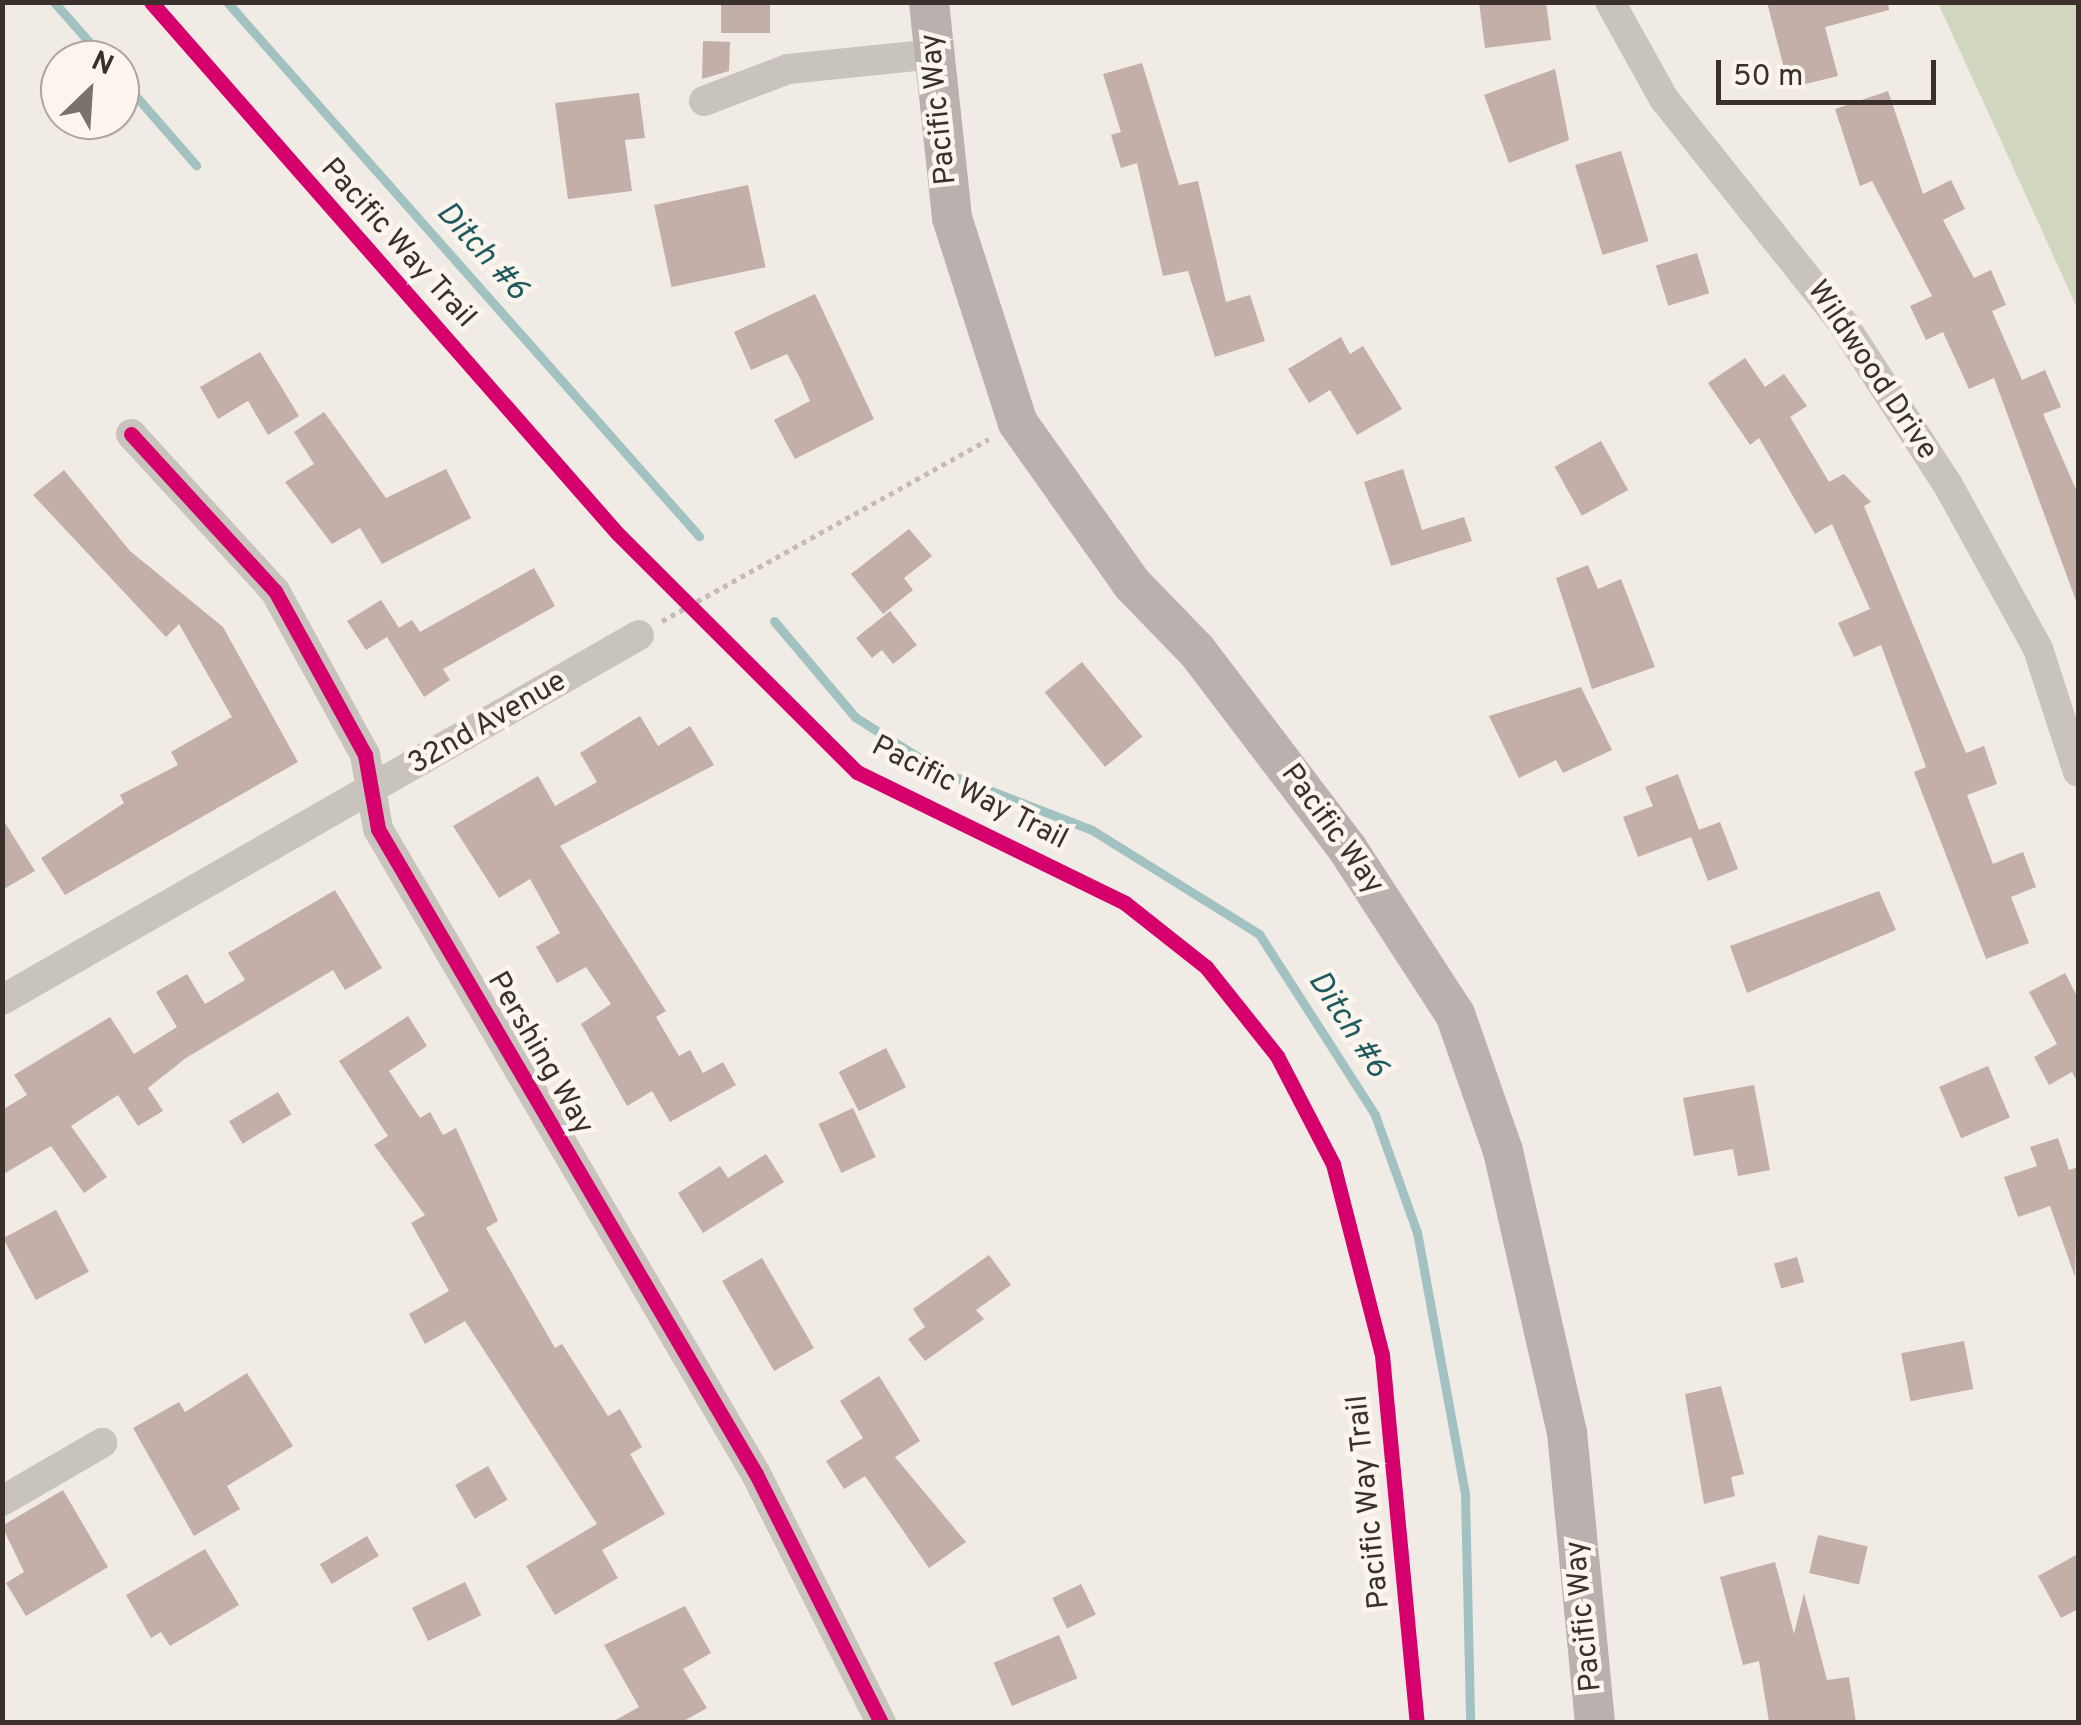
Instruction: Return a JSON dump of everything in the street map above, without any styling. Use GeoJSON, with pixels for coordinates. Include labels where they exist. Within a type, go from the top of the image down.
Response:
{"type":"FeatureCollection","features":[{"type":"Feature","properties":{"kind":"main road","name":"Pacific Way"},"geometry":{"type":"LineString","coordinates":[[929,2],[952,218],[1018,423],[1132,584],[1197,650],[1347,848],[1455,1014],[1503,1151],[1567,1432],[1595,1722]]}},
{"type":"Feature","properties":{"kind":"street","name":"Wildwood Drive"},"geometry":{"type":"LineString","coordinates":[[1610,2],[1664,99],[1842,322],[1948,485],[2038,648],[2078,772]]}},
{"type":"Feature","properties":{"kind":"street"},"geometry":{"type":"LineString","coordinates":[[704,101],[788,70],[934,54]]}},
{"type":"Feature","properties":{"kind":"street","name":"Pershing Way"},"geometry":{"type":"LineString","coordinates":[[131,434],[274,591],[365,755],[378,828],[524,1086],[756,1474],[882,1722]]}},
{"type":"Feature","properties":{"kind":"street","name":"32nd Avenue"},"geometry":{"type":"LineString","coordinates":[[2,1000],[369,794],[639,635]]}},
{"type":"Feature","properties":{"kind":"street"},"geometry":{"type":"LineString","coordinates":[[2,1501],[102,1443]]}},
{"type":"Feature","properties":{"kind":"path"},"geometry":{"type":"LineString","coordinates":[[639,635],[680,602],[762,563],[1018,423]]}},
{"type":"Feature","properties":{"kind":"path"},"geometry":{"type":"LineString","coordinates":[[680,602],[700,622]]}},
{"type":"Feature","properties":{"kind":"green space"},"geometry":{"type":"Polygon","coordinates":[[[1938,3],[2078,3],[2078,310],[1998,134],[1938,3]]]}},
{"type":"Feature","properties":{"kind":"building"},"geometry":{"type":"Polygon","coordinates":[[[721,2],[770,2],[770,33],[721,33],[721,2]]]}},
{"type":"Feature","properties":{"kind":"building"},"geometry":{"type":"Polygon","coordinates":[[[1479,2],[1546,2],[1551,40],[1485,48],[1479,2]]]}},
{"type":"Feature","properties":{"kind":"building"},"geometry":{"type":"Polygon","coordinates":[[[1767,2],[1888,2],[1889,10],[1825,27],[1838,76],[1789,88],[1767,2]]]}},
{"type":"Feature","properties":{"kind":"building"},"geometry":{"type":"Polygon","coordinates":[[[703,41],[730,42],[729,71],[702,79],[703,41]]]}},
{"type":"Feature","properties":{"kind":"building"},"geometry":{"type":"Polygon","coordinates":[[[1142,63],[1179,185],[1198,181],[1226,302],[1250,295],[1265,341],[1215,357],[1188,271],[1163,276],[1137,163],[1121,168],[1111,135],[1121,132],[1103,74],[1142,63]]]}},
{"type":"Feature","properties":{"kind":"building"},"geometry":{"type":"Polygon","coordinates":[[[1555,69],[1569,140],[1509,163],[1484,95],[1555,69]]]}},
{"type":"Feature","properties":{"kind":"building"},"geometry":{"type":"Polygon","coordinates":[[[1888,91],[1923,194],[1951,180],[1965,209],[1943,220],[1974,278],[1991,270],[2006,305],[1992,311],[2022,380],[2045,370],[2061,407],[2043,414],[2078,494],[2078,606],[1994,378],[1969,389],[1943,332],[1926,340],[1910,306],[1932,296],[1872,181],[1860,186],[1835,109],[1888,91]]]}},
{"type":"Feature","properties":{"kind":"building"},"geometry":{"type":"Polygon","coordinates":[[[639,93],[645,138],[625,140],[632,191],[568,199],[555,103],[639,93]]]}},
{"type":"Feature","properties":{"kind":"building"},"geometry":{"type":"Polygon","coordinates":[[[1621,151],[1648,241],[1603,255],[1575,165],[1621,151]]]}},
{"type":"Feature","properties":{"kind":"building"},"geometry":{"type":"Polygon","coordinates":[[[748,185],[765,267],[672,287],[654,205],[748,185]]]}},
{"type":"Feature","properties":{"kind":"building"},"geometry":{"type":"Polygon","coordinates":[[[1697,253],[1709,293],[1668,306],[1656,266],[1697,253]]]}},
{"type":"Feature","properties":{"kind":"building"},"geometry":{"type":"Polygon","coordinates":[[[815,294],[874,419],[795,459],[774,420],[810,401],[800,378],[787,354],[751,370],[734,332],[815,294]]]}},
{"type":"Feature","properties":{"kind":"building"},"geometry":{"type":"Polygon","coordinates":[[[1341,337],[1350,354],[1363,346],[1402,409],[1357,435],[1330,390],[1309,403],[1288,369],[1341,337]]]}},
{"type":"Feature","properties":{"kind":"building"},"geometry":{"type":"Polygon","coordinates":[[[260,352],[299,416],[268,435],[248,401],[218,419],[200,387],[260,352]]]}},
{"type":"Feature","properties":{"kind":"building"},"geometry":{"type":"Polygon","coordinates":[[[1745,358],[1765,387],[1784,374],[1807,406],[1790,417],[1829,482],[1844,474],[1871,502],[1864,506],[1966,753],[1984,746],[1997,784],[1967,795],[1993,864],[2023,852],[2036,887],[2011,897],[2029,943],[1986,959],[1914,772],[1926,767],[1881,645],[1854,657],[1838,623],[1870,609],[1832,524],[1815,534],[1759,438],[1750,445],[1708,383],[1745,358]]]}},
{"type":"Feature","properties":{"kind":"building"},"geometry":{"type":"Polygon","coordinates":[[[324,412],[386,498],[446,469],[471,518],[382,564],[360,528],[332,544],[285,482],[314,464],[294,432],[324,412]]]}},
{"type":"Feature","properties":{"kind":"building"},"geometry":{"type":"Polygon","coordinates":[[[1601,441],[1628,490],[1582,516],[1555,467],[1601,441]]]}},
{"type":"Feature","properties":{"kind":"building"},"geometry":{"type":"Polygon","coordinates":[[[1403,469],[1422,530],[1464,517],[1472,541],[1391,566],[1364,482],[1403,469]]]}},
{"type":"Feature","properties":{"kind":"building"},"geometry":{"type":"Polygon","coordinates":[[[64,470],[130,551],[223,627],[298,762],[65,895],[41,858],[124,803],[120,795],[178,765],[171,752],[232,717],[179,624],[166,637],[33,495],[64,470]]]}},
{"type":"Feature","properties":{"kind":"building"},"geometry":{"type":"Polygon","coordinates":[[[909,529],[932,556],[904,578],[913,590],[883,614],[851,574],[909,529]]]}},
{"type":"Feature","properties":{"kind":"building"},"geometry":{"type":"Polygon","coordinates":[[[1588,565],[1598,589],[1621,579],[1655,667],[1592,689],[1556,578],[1588,565]]]}},
{"type":"Feature","properties":{"kind":"building"},"geometry":{"type":"Polygon","coordinates":[[[534,568],[555,606],[443,669],[450,680],[424,697],[387,637],[366,650],[347,621],[381,600],[399,628],[412,620],[420,632],[534,568]]]}},
{"type":"Feature","properties":{"kind":"building"},"geometry":{"type":"Polygon","coordinates":[[[890,611],[917,645],[893,664],[882,650],[872,658],[856,638],[890,611]]]}},
{"type":"Feature","properties":{"kind":"building"},"geometry":{"type":"Polygon","coordinates":[[[1082,662],[1142,737],[1105,767],[1045,692],[1082,662]]]}},
{"type":"Feature","properties":{"kind":"building"},"geometry":{"type":"Polygon","coordinates":[[[1581,687],[1612,750],[1563,773],[1556,760],[1519,778],[1489,716],[1581,687]]]}},
{"type":"Feature","properties":{"kind":"building"},"geometry":{"type":"Polygon","coordinates":[[[640,716],[658,746],[690,726],[714,765],[560,846],[666,1011],[656,1017],[679,1056],[690,1050],[703,1073],[723,1062],[736,1085],[670,1122],[652,1091],[627,1106],[581,1024],[611,1004],[586,967],[557,983],[536,947],[560,933],[530,879],[499,898],[453,826],[538,776],[555,806],[597,782],[580,753],[640,716]]]}},
{"type":"Feature","properties":{"kind":"building"},"geometry":{"type":"Polygon","coordinates":[[[1678,774],[1699,830],[1720,822],[1738,869],[1708,881],[1691,837],[1638,857],[1623,817],[1653,806],[1645,787],[1678,774]]]}},
{"type":"Feature","properties":{"kind":"building"},"geometry":{"type":"Polygon","coordinates":[[[2,818],[35,871],[2,890],[2,818]]]}},
{"type":"Feature","properties":{"kind":"building"},"geometry":{"type":"Polygon","coordinates":[[[335,890],[382,968],[345,990],[333,970],[186,1058],[148,1088],[163,1111],[138,1126],[118,1095],[71,1126],[107,1177],[84,1193],[51,1146],[2,1175],[2,1110],[27,1095],[14,1075],[110,1017],[134,1054],[177,1027],[156,992],[187,974],[205,1004],[245,980],[228,953],[335,890]]]}},
{"type":"Feature","properties":{"kind":"building"},"geometry":{"type":"Polygon","coordinates":[[[1879,891],[1896,930],[1747,993],[1730,946],[1879,891]]]}},
{"type":"Feature","properties":{"kind":"building"},"geometry":{"type":"Polygon","coordinates":[[[2065,973],[2078,998],[2078,1083],[2072,1072],[2049,1085],[2034,1057],[2057,1044],[2029,992],[2065,973]]]}},
{"type":"Feature","properties":{"kind":"building"},"geometry":{"type":"Polygon","coordinates":[[[408,1016],[427,1046],[389,1071],[420,1118],[430,1112],[443,1135],[456,1128],[498,1221],[486,1228],[555,1348],[562,1344],[608,1416],[620,1409],[642,1447],[630,1454],[665,1514],[602,1550],[618,1578],[555,1615],[526,1566],[597,1524],[465,1321],[425,1344],[409,1314],[449,1291],[411,1223],[425,1215],[374,1145],[388,1136],[339,1061],[408,1016]]]}},
{"type":"Feature","properties":{"kind":"building"},"geometry":{"type":"Polygon","coordinates":[[[886,1048],[906,1087],[859,1111],[839,1072],[886,1048]]]}},
{"type":"Feature","properties":{"kind":"building"},"geometry":{"type":"Polygon","coordinates":[[[1988,1066],[2010,1118],[1961,1138],[1939,1087],[1988,1066]]]}},
{"type":"Feature","properties":{"kind":"building"},"geometry":{"type":"Polygon","coordinates":[[[1754,1085],[1770,1170],[1738,1176],[1733,1149],[1694,1156],[1683,1098],[1754,1085]]]}},
{"type":"Feature","properties":{"kind":"building"},"geometry":{"type":"Polygon","coordinates":[[[278,1092],[291,1114],[243,1144],[229,1121],[278,1092]]]}},
{"type":"Feature","properties":{"kind":"building"},"geometry":{"type":"Polygon","coordinates":[[[853,1108],[876,1157],[841,1173],[819,1124],[853,1108]]]}},
{"type":"Feature","properties":{"kind":"building"},"geometry":{"type":"Polygon","coordinates":[[[2058,1138],[2069,1170],[2078,1167],[2075,1277],[2050,1206],[2018,1217],[2004,1177],[2037,1166],[2030,1147],[2058,1138]]]}},
{"type":"Feature","properties":{"kind":"building"},"geometry":{"type":"Polygon","coordinates":[[[766,1154],[784,1182],[703,1233],[678,1193],[720,1166],[728,1178],[766,1154]]]}},
{"type":"Feature","properties":{"kind":"building"},"geometry":{"type":"Polygon","coordinates":[[[56,1210],[89,1272],[36,1300],[3,1238],[56,1210]]]}},
{"type":"Feature","properties":{"kind":"building"},"geometry":{"type":"Polygon","coordinates":[[[989,1255],[1011,1285],[976,1310],[984,1319],[925,1361],[908,1339],[925,1327],[913,1309],[989,1255]]]}},
{"type":"Feature","properties":{"kind":"building"},"geometry":{"type":"Polygon","coordinates":[[[1797,1257],[1804,1282],[1781,1289],[1774,1264],[1797,1257]]]}},
{"type":"Feature","properties":{"kind":"building"},"geometry":{"type":"Polygon","coordinates":[[[762,1258],[814,1348],[774,1371],[722,1281],[762,1258]]]}},
{"type":"Feature","properties":{"kind":"building"},"geometry":{"type":"Polygon","coordinates":[[[1964,1341],[1973,1389],[1911,1401],[1901,1353],[1964,1341]]]}},
{"type":"Feature","properties":{"kind":"building"},"geometry":{"type":"Polygon","coordinates":[[[247,1373],[293,1446],[227,1486],[240,1509],[194,1536],[133,1428],[179,1402],[185,1412],[247,1373]]]}},
{"type":"Feature","properties":{"kind":"building"},"geometry":{"type":"Polygon","coordinates":[[[879,1376],[920,1441],[895,1457],[966,1542],[929,1568],[865,1476],[844,1489],[826,1461],[863,1438],[840,1401],[879,1376]]]}},
{"type":"Feature","properties":{"kind":"building"},"geometry":{"type":"Polygon","coordinates":[[[1721,1386],[1744,1474],[1731,1477],[1735,1496],[1704,1504],[1685,1394],[1721,1386]]]}},
{"type":"Feature","properties":{"kind":"building"},"geometry":{"type":"Polygon","coordinates":[[[488,1466],[508,1500],[475,1519],[455,1485],[488,1466]]]}},
{"type":"Feature","properties":{"kind":"building"},"geometry":{"type":"Polygon","coordinates":[[[63,1490],[108,1567],[26,1616],[6,1583],[24,1572],[2,1526],[63,1490]]]}},
{"type":"Feature","properties":{"kind":"building"},"geometry":{"type":"Polygon","coordinates":[[[1818,1535],[1868,1546],[1859,1584],[1809,1573],[1818,1535]]]}},
{"type":"Feature","properties":{"kind":"building"},"geometry":{"type":"Polygon","coordinates":[[[367,1536],[379,1556],[332,1584],[320,1564],[367,1536]]]}},
{"type":"Feature","properties":{"kind":"building"},"geometry":{"type":"Polygon","coordinates":[[[205,1549],[239,1605],[170,1646],[161,1632],[151,1638],[126,1595],[205,1549]]]}},
{"type":"Feature","properties":{"kind":"building"},"geometry":{"type":"Polygon","coordinates":[[[2078,1554],[2078,1609],[2061,1618],[2038,1576],[2078,1554]]]}},
{"type":"Feature","properties":{"kind":"building"},"geometry":{"type":"Polygon","coordinates":[[[1775,1562],[1794,1634],[1804,1593],[1827,1680],[1849,1677],[1856,1722],[1769,1722],[1759,1661],[1743,1665],[1720,1577],[1775,1562]]]}},
{"type":"Feature","properties":{"kind":"building"},"geometry":{"type":"Polygon","coordinates":[[[465,1582],[481,1615],[428,1641],[412,1608],[465,1582]]]}},
{"type":"Feature","properties":{"kind":"building"},"geometry":{"type":"Polygon","coordinates":[[[1081,1584],[1096,1615],[1067,1629],[1052,1598],[1081,1584]]]}},
{"type":"Feature","properties":{"kind":"building"},"geometry":{"type":"Polygon","coordinates":[[[685,1606],[711,1653],[683,1669],[707,1708],[682,1722],[612,1722],[639,1707],[604,1645],[685,1606]]]}},
{"type":"Feature","properties":{"kind":"building"},"geometry":{"type":"Polygon","coordinates":[[[1059,1635],[1077,1678],[1012,1706],[994,1663],[1059,1635]]]}},
{"type":"Feature","properties":{"kind":"waterway"},"geometry":{"type":"LineString","coordinates":[[54,2],[87,40]]}},
{"type":"Feature","properties":{"kind":"waterway","name":"Ditch #6"},"geometry":{"type":"LineString","coordinates":[[227,2],[699,536]]}},
{"type":"Feature","properties":{"kind":"waterway"},"geometry":{"type":"LineString","coordinates":[[140,101],[196,165]]}},
{"type":"Feature","properties":{"kind":"waterway","name":"Ditch #6"},"geometry":{"type":"LineString","coordinates":[[774,621],[855,717],[942,772],[1092,830],[1259,934],[1375,1115],[1417,1232],[1465,1494],[1470,1722]]}},
{"type":"Feature","properties":{"kind":"cycle path","name":"Pacific Way Trail"},"geometry":{"type":"LineString","coordinates":[[151,2],[617,533],[857,772],[1125,903],[1206,967],[1277,1056],[1333,1164],[1382,1355],[1417,1722]]}},
{"type":"Feature","properties":{"kind":"cycle path"},"geometry":{"type":"LineString","coordinates":[[131,434],[275,591],[365,755],[378,829],[756,1474],[881,1722]]}}]}
